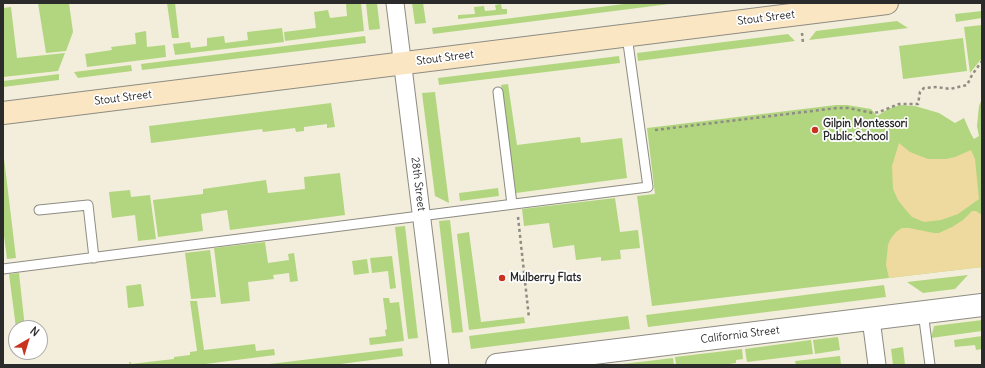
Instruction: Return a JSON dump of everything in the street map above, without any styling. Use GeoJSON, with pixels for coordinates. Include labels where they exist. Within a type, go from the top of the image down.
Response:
{"type":"FeatureCollection","features":[{"type":"Feature","properties":{"kind":"main road","name":"Stout Street"},"geometry":{"type":"LineString","coordinates":[[3,113],[627,36],[831,6],[887,3]]}},
{"type":"Feature","properties":{"kind":"street","name":"28th Street"},"geometry":{"type":"LineString","coordinates":[[395,3],[440,365]]}},
{"type":"Feature","properties":{"kind":"street","name":"California Street"},"geometry":{"type":"LineString","coordinates":[[497,365],[982,305]]}},
{"type":"Feature","properties":{"kind":"street"},"geometry":{"type":"LineString","coordinates":[[872,319],[877,365]]}},
{"type":"Feature","properties":{"kind":"lane"},"geometry":{"type":"LineString","coordinates":[[3,269],[648,187],[627,36]]}},
{"type":"Feature","properties":{"kind":"lane"},"geometry":{"type":"LineString","coordinates":[[498,92],[514,204]]}},
{"type":"Feature","properties":{"kind":"lane"},"geometry":{"type":"LineString","coordinates":[[39,210],[88,205],[94,258]]}},
{"type":"Feature","properties":{"kind":"lane"},"geometry":{"type":"LineString","coordinates":[[923,312],[930,365]]}},
{"type":"Feature","properties":{"kind":"path"},"geometry":{"type":"LineString","coordinates":[[652,130],[837,108],[848,108],[874,113],[899,104],[918,104],[920,92],[924,88],[937,86],[950,89],[967,85],[982,61]]}},
{"type":"Feature","properties":{"kind":"path"},"geometry":{"type":"LineString","coordinates":[[514,204],[529,318]]}},
{"type":"Feature","properties":{"kind":"green space"},"geometry":{"type":"Polygon","coordinates":[[[38,3],[69,3],[73,32],[66,51],[46,53],[38,3]]]}},
{"type":"Feature","properties":{"kind":"green space"},"geometry":{"type":"Polygon","coordinates":[[[167,3],[175,3],[179,38],[172,38],[167,3]]]}},
{"type":"Feature","properties":{"kind":"green space"},"geometry":{"type":"Polygon","coordinates":[[[346,3],[361,3],[364,31],[285,41],[284,32],[316,28],[314,12],[328,10],[330,18],[347,16],[346,3]]]}},
{"type":"Feature","properties":{"kind":"green space"},"geometry":{"type":"Polygon","coordinates":[[[366,3],[377,3],[380,29],[369,30],[366,3]]]}},
{"type":"Feature","properties":{"kind":"green space"},"geometry":{"type":"Polygon","coordinates":[[[412,3],[423,3],[426,23],[415,24],[412,3]]]}},
{"type":"Feature","properties":{"kind":"green space"},"geometry":{"type":"Polygon","coordinates":[[[632,3],[677,3],[433,34],[432,28],[632,3]]]}},
{"type":"Feature","properties":{"kind":"green space"},"geometry":{"type":"Polygon","coordinates":[[[501,4],[502,9],[507,9],[507,14],[458,19],[458,15],[475,14],[474,7],[484,6],[485,11],[496,10],[495,5],[501,4]]]}},
{"type":"Feature","properties":{"kind":"green space"},"geometry":{"type":"Polygon","coordinates":[[[11,7],[17,58],[65,53],[58,71],[3,77],[3,8],[11,7]]]}},
{"type":"Feature","properties":{"kind":"green space"},"geometry":{"type":"Polygon","coordinates":[[[982,11],[982,18],[956,22],[955,14],[982,11]]]}},
{"type":"Feature","properties":{"kind":"green space"},"geometry":{"type":"Polygon","coordinates":[[[897,21],[908,28],[809,40],[816,31],[897,21]]]}},
{"type":"Feature","properties":{"kind":"green space"},"geometry":{"type":"Polygon","coordinates":[[[982,25],[982,58],[970,73],[964,27],[982,25]]]}},
{"type":"Feature","properties":{"kind":"green space"},"geometry":{"type":"Polygon","coordinates":[[[282,28],[284,42],[175,55],[173,44],[190,42],[191,48],[207,46],[207,38],[224,36],[225,43],[248,40],[247,32],[282,28]]]}},
{"type":"Feature","properties":{"kind":"green space"},"geometry":{"type":"Polygon","coordinates":[[[146,31],[147,47],[165,45],[166,57],[87,67],[85,54],[112,50],[111,47],[136,44],[135,33],[146,31]]]}},
{"type":"Feature","properties":{"kind":"green space"},"geometry":{"type":"Polygon","coordinates":[[[788,34],[795,41],[638,61],[637,53],[788,34]]]}},
{"type":"Feature","properties":{"kind":"green space"},"geometry":{"type":"Polygon","coordinates":[[[365,36],[366,43],[142,70],[141,64],[365,36]]]}},
{"type":"Feature","properties":{"kind":"green space"},"geometry":{"type":"Polygon","coordinates":[[[963,38],[967,71],[903,79],[899,46],[963,38]]]}},
{"type":"Feature","properties":{"kind":"green space"},"geometry":{"type":"Polygon","coordinates":[[[619,56],[620,63],[439,85],[438,78],[619,56]]]}},
{"type":"Feature","properties":{"kind":"green space"},"geometry":{"type":"Polygon","coordinates":[[[131,65],[132,71],[78,78],[74,72],[131,65]]]}},
{"type":"Feature","properties":{"kind":"green space"},"geometry":{"type":"Polygon","coordinates":[[[59,74],[59,80],[3,87],[3,81],[59,74]]]}},
{"type":"Feature","properties":{"kind":"green space"},"geometry":{"type":"Polygon","coordinates":[[[508,84],[517,145],[580,137],[581,143],[622,138],[627,178],[516,193],[501,85],[508,84]]]}},
{"type":"Feature","properties":{"kind":"green space"},"geometry":{"type":"Polygon","coordinates":[[[435,92],[449,203],[435,196],[422,93],[435,92]]]}},
{"type":"Feature","properties":{"kind":"green space","name":"Gilpin Montessori Public School"},"geometry":{"type":"Polygon","coordinates":[[[982,99],[982,267],[652,306],[637,196],[655,194],[647,128],[836,105],[847,105],[871,109],[877,116],[888,109],[900,105],[915,106],[939,113],[955,123],[964,118],[974,139],[979,136],[977,126],[979,106],[982,99]]]}},
{"type":"Feature","properties":{"kind":"green space"},"geometry":{"type":"Polygon","coordinates":[[[331,103],[335,127],[327,128],[327,124],[304,127],[304,131],[296,132],[295,128],[263,132],[262,129],[151,143],[149,126],[331,103]]]}},
{"type":"Feature","properties":{"kind":"green space"},"geometry":{"type":"Polygon","coordinates":[[[3,150],[16,258],[7,259],[3,228],[3,150]]]}},
{"type":"Feature","properties":{"kind":"green space"},"geometry":{"type":"Polygon","coordinates":[[[340,173],[345,215],[230,230],[227,210],[201,214],[203,231],[158,237],[153,200],[203,194],[203,189],[266,180],[268,193],[305,189],[304,177],[340,173]]]}},
{"type":"Feature","properties":{"kind":"green space"},"geometry":{"type":"Polygon","coordinates":[[[498,188],[499,196],[460,201],[459,193],[498,188]]]}},
{"type":"Feature","properties":{"kind":"green space"},"geometry":{"type":"Polygon","coordinates":[[[130,190],[131,197],[150,195],[156,239],[138,241],[135,215],[112,218],[109,192],[130,190]]]}},
{"type":"Feature","properties":{"kind":"green space"},"geometry":{"type":"Polygon","coordinates":[[[615,198],[620,232],[638,230],[640,248],[620,250],[621,259],[601,261],[601,257],[576,260],[574,245],[553,248],[549,223],[524,226],[522,209],[615,198]]]}},
{"type":"Feature","properties":{"kind":"green space"},"geometry":{"type":"Polygon","coordinates":[[[450,220],[463,332],[452,333],[439,221],[450,220]]]}},
{"type":"Feature","properties":{"kind":"green space"},"geometry":{"type":"Polygon","coordinates":[[[405,226],[418,338],[408,339],[395,227],[405,226]]]}},
{"type":"Feature","properties":{"kind":"green space"},"geometry":{"type":"Polygon","coordinates":[[[469,232],[481,322],[524,317],[525,323],[469,330],[457,234],[469,232]]]}},
{"type":"Feature","properties":{"kind":"green space"},"geometry":{"type":"Polygon","coordinates":[[[265,242],[268,263],[289,260],[288,254],[294,253],[298,281],[290,282],[289,273],[273,275],[274,279],[248,282],[250,301],[221,304],[214,248],[265,242]]]}},
{"type":"Feature","properties":{"kind":"green space"},"geometry":{"type":"Polygon","coordinates":[[[210,250],[216,297],[191,299],[185,253],[210,250]]]}},
{"type":"Feature","properties":{"kind":"green space"},"geometry":{"type":"Polygon","coordinates":[[[392,256],[396,288],[390,289],[388,271],[372,273],[370,258],[392,256]]]}},
{"type":"Feature","properties":{"kind":"green space"},"geometry":{"type":"Polygon","coordinates":[[[367,259],[369,273],[354,275],[352,261],[367,259]]]}},
{"type":"Feature","properties":{"kind":"green space"},"geometry":{"type":"Polygon","coordinates":[[[19,273],[24,320],[15,320],[9,274],[19,273]]]}},
{"type":"Feature","properties":{"kind":"green space"},"geometry":{"type":"Polygon","coordinates":[[[968,275],[955,289],[923,293],[907,282],[968,275]]]}},
{"type":"Feature","properties":{"kind":"green space"},"geometry":{"type":"Polygon","coordinates":[[[141,284],[144,306],[128,308],[126,286],[141,284]]]}},
{"type":"Feature","properties":{"kind":"green space"},"geometry":{"type":"Polygon","coordinates":[[[884,285],[886,297],[648,327],[646,315],[884,285]]]}},
{"type":"Feature","properties":{"kind":"green space"},"geometry":{"type":"Polygon","coordinates":[[[383,298],[389,298],[390,303],[399,302],[404,341],[370,345],[369,338],[386,336],[385,330],[387,329],[383,298]]]}},
{"type":"Feature","properties":{"kind":"green space"},"geometry":{"type":"Polygon","coordinates":[[[190,301],[197,301],[204,350],[255,344],[256,351],[274,349],[275,355],[198,365],[130,365],[129,362],[131,362],[131,364],[174,359],[174,357],[190,355],[190,352],[197,351],[190,301]]]}},
{"type":"Feature","properties":{"kind":"green space"},"geometry":{"type":"Polygon","coordinates":[[[628,316],[630,329],[471,349],[469,336],[628,316]]]}},
{"type":"Feature","properties":{"kind":"green space"},"geometry":{"type":"Polygon","coordinates":[[[982,320],[982,331],[931,338],[934,326],[982,320]]]}},
{"type":"Feature","properties":{"kind":"green space"},"geometry":{"type":"Polygon","coordinates":[[[982,336],[982,349],[976,350],[975,345],[955,347],[954,340],[982,336]]]}},
{"type":"Feature","properties":{"kind":"green space"},"geometry":{"type":"Polygon","coordinates":[[[838,337],[840,350],[815,354],[813,340],[838,337]]]}},
{"type":"Feature","properties":{"kind":"green space"},"geometry":{"type":"Polygon","coordinates":[[[811,340],[813,354],[747,362],[745,349],[811,340]]]}},
{"type":"Feature","properties":{"kind":"green space"},"geometry":{"type":"Polygon","coordinates":[[[903,347],[905,365],[893,365],[891,349],[903,347]]]}},
{"type":"Feature","properties":{"kind":"green space"},"geometry":{"type":"Polygon","coordinates":[[[402,348],[403,356],[333,365],[261,365],[402,348]]]}},
{"type":"Feature","properties":{"kind":"green space"},"geometry":{"type":"Polygon","coordinates":[[[742,349],[743,359],[736,360],[736,363],[722,365],[676,365],[675,357],[742,349]]]}},
{"type":"Feature","properties":{"kind":"green space"},"geometry":{"type":"Polygon","coordinates":[[[840,356],[841,365],[796,365],[795,361],[840,356]]]}},
{"type":"Feature","properties":{"kind":"green space"},"geometry":{"type":"Polygon","coordinates":[[[673,358],[674,365],[614,365],[673,358]]]}},
{"type":"Feature","properties":{"kind":"sand"},"geometry":{"type":"Polygon","coordinates":[[[899,143],[910,152],[928,159],[946,159],[971,150],[975,159],[979,199],[958,214],[941,220],[924,222],[912,217],[898,200],[893,189],[892,166],[899,143]]]}},
{"type":"Feature","properties":{"kind":"sand"},"geometry":{"type":"Polygon","coordinates":[[[972,211],[976,211],[982,215],[982,267],[889,278],[886,265],[888,245],[896,232],[902,228],[909,228],[939,233],[963,220],[972,211]]]}},
{"type":"Feature","properties":{"kind":"place","name":"Gilpin Montessori Public School"},"geometry":{"type":"Point","coordinates":[815,130]}},
{"type":"Feature","properties":{"kind":"place","name":"Mulberry Flats"},"geometry":{"type":"Point","coordinates":[502,278]}}]}
